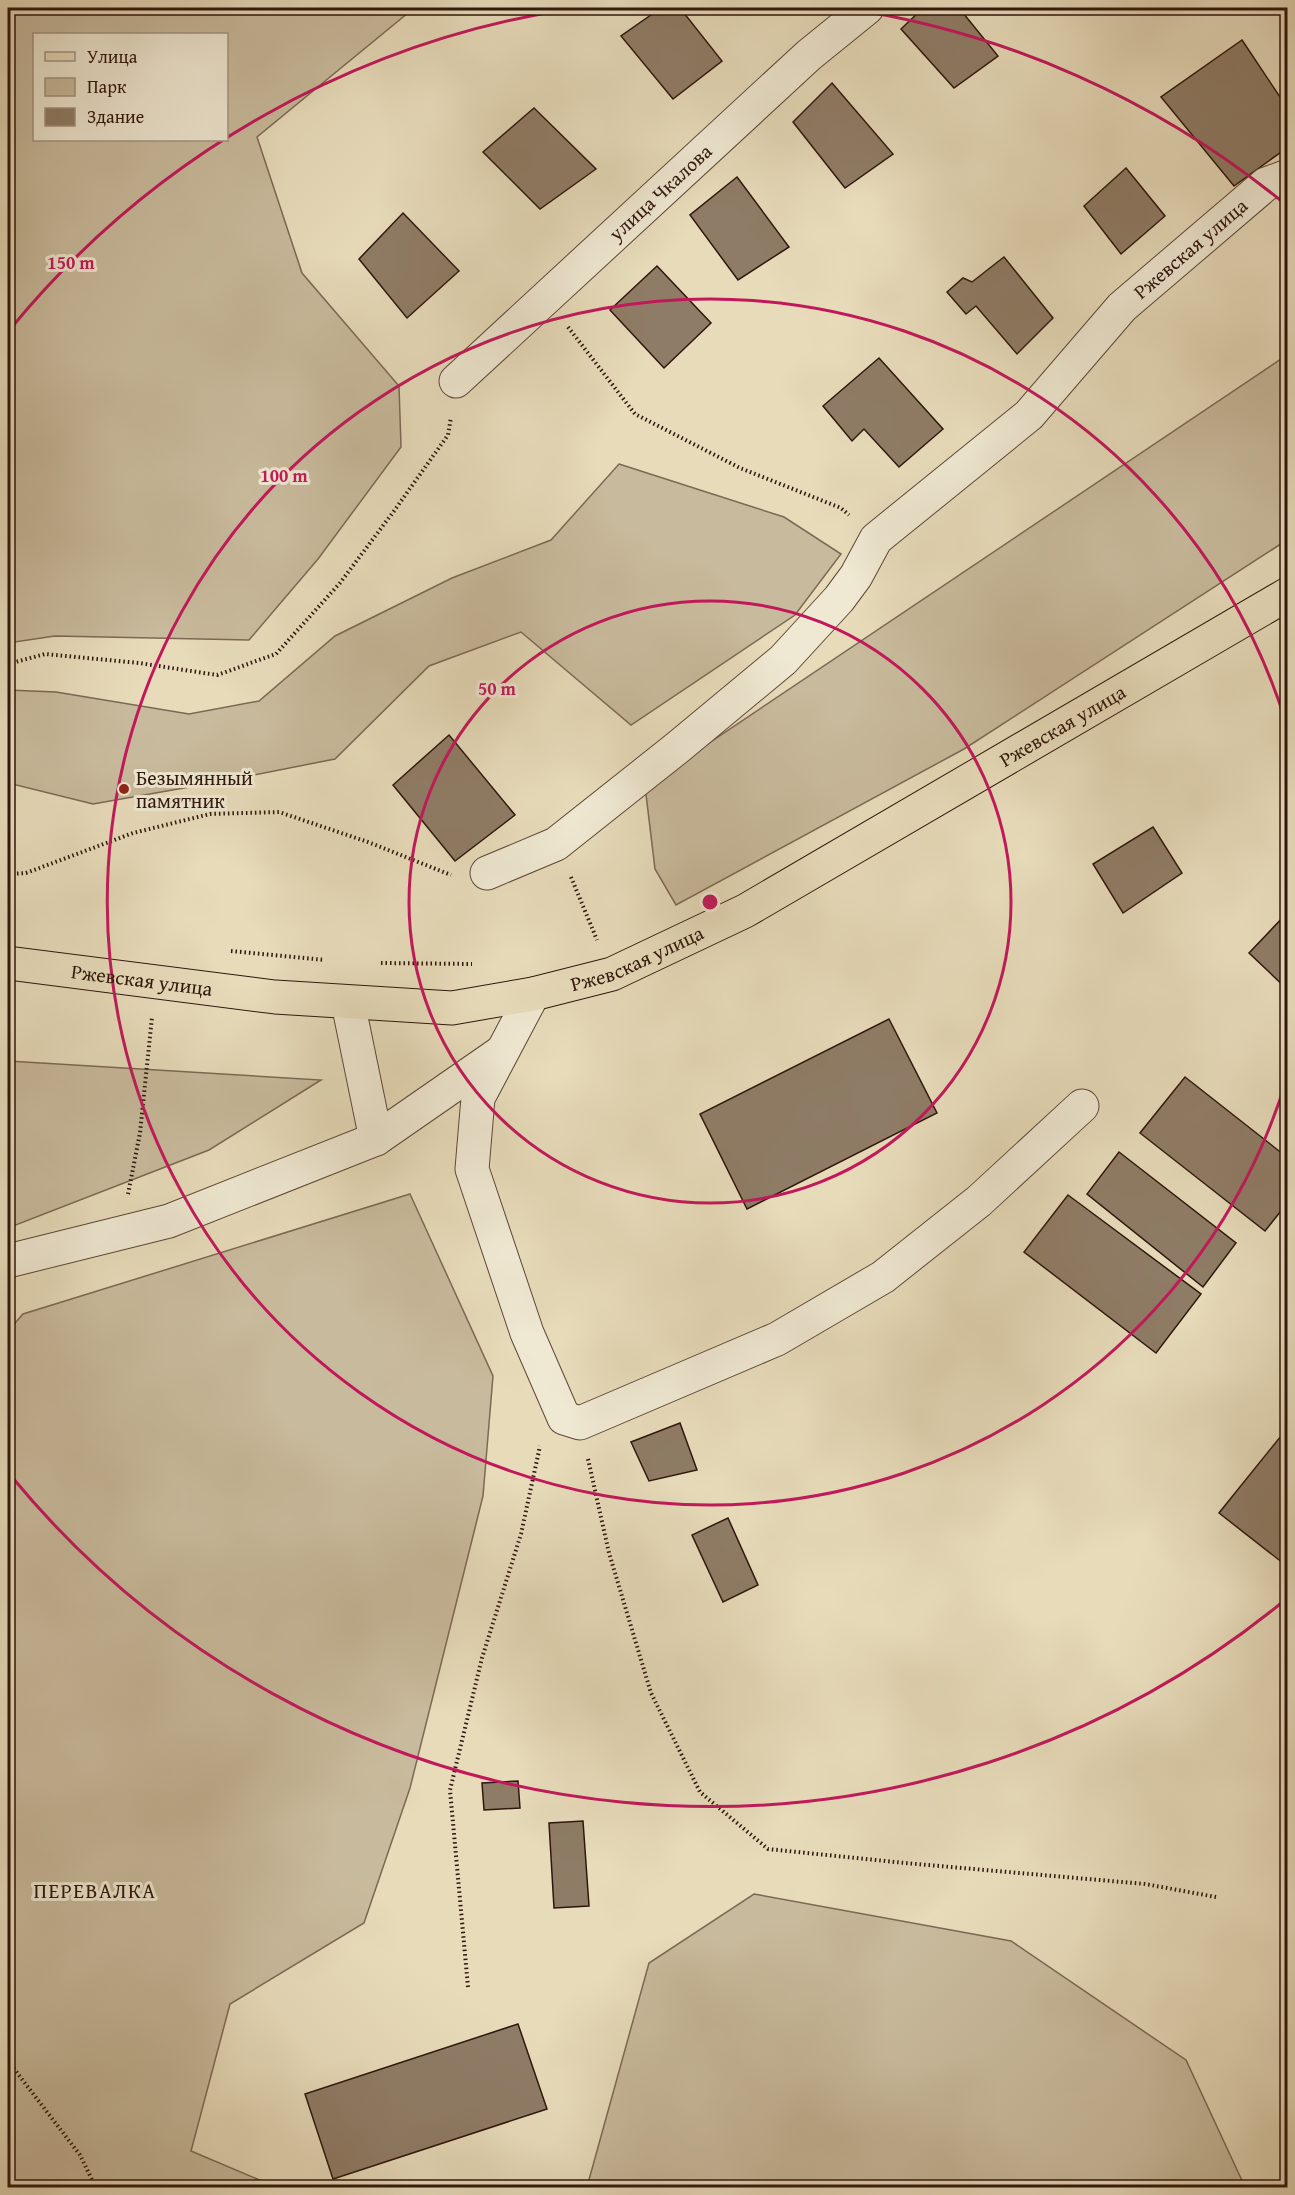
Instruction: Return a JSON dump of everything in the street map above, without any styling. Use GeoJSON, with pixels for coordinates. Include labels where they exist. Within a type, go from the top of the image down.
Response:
{"type":"FeatureCollection","features":[{"type":"Feature","properties":{"kind":"main road","name":"Ржевская улица"},"geometry":{"type":"LineString","coordinates":[[8,963],[275,997],[452,1008],[533,994],[612,974],[745,910],[1287,594]]}},
{"type":"Feature","properties":{"kind":"street","name":"улица Чкалова"},"geometry":{"type":"LineString","coordinates":[[456,381],[809,55],[867,8]]}},
{"type":"Feature","properties":{"kind":"street","name":"Ржевская улица"},"geometry":{"type":"LineString","coordinates":[[487,873],[556,844],[783,660],[839,599],[856,576],[876,539],[1029,415],[1122,307],[1266,184],[1287,176]]}},
{"type":"Feature","properties":{"kind":"street"},"geometry":{"type":"LineString","coordinates":[[533,994],[478,1098],[472,1169],[527,1333],[564,1418],[580,1423],[777,1339],[883,1277],[979,1201],[1082,1106]]}},
{"type":"Feature","properties":{"kind":"street"},"geometry":{"type":"LineString","coordinates":[[348,1003],[376,1139]]}},
{"type":"Feature","properties":{"kind":"street"},"geometry":{"type":"LineString","coordinates":[[8,1261],[169,1221],[376,1139],[501,1052]]}},
{"type":"Feature","properties":{"kind":"path"},"geometry":{"type":"LineString","coordinates":[[546,297],[635,414],[740,468],[841,508],[876,539]]}},
{"type":"Feature","properties":{"kind":"path"},"geometry":{"type":"LineString","coordinates":[[8,664],[45,654],[139,663],[216,675],[276,654],[340,584],[448,435],[456,381]]}},
{"type":"Feature","properties":{"kind":"path"},"geometry":{"type":"LineString","coordinates":[[8,874],[26,873],[133,833],[210,814],[279,812],[368,842],[452,876],[487,873]]}},
{"type":"Feature","properties":{"kind":"path"},"geometry":{"type":"LineString","coordinates":[[556,844],[612,974]]}},
{"type":"Feature","properties":{"kind":"path"},"geometry":{"type":"LineString","coordinates":[[230,951],[337,961]]}},
{"type":"Feature","properties":{"kind":"path"},"geometry":{"type":"LineString","coordinates":[[372,963],[482,964]]}},
{"type":"Feature","properties":{"kind":"path"},"geometry":{"type":"LineString","coordinates":[[120,1233],[140,1133],[155,982]]}},
{"type":"Feature","properties":{"kind":"path"},"geometry":{"type":"LineString","coordinates":[[580,1423],[609,1553],[651,1693],[700,1792],[768,1849],[1144,1884],[1216,1897]]}},
{"type":"Feature","properties":{"kind":"path"},"geometry":{"type":"LineString","coordinates":[[468,1987],[450,1790],[482,1658],[521,1534],[540,1445]]}},
{"type":"Feature","properties":{"kind":"path"},"geometry":{"type":"LineString","coordinates":[[8,2061],[80,2155],[96,2187]]}},
{"type":"Feature","properties":{"kind":"green space"},"geometry":{"type":"Polygon","coordinates":[[[8,8],[414,8],[257,137],[302,273],[399,386],[401,447],[318,559],[249,640],[55,636],[8,643],[8,8]]]}},
{"type":"Feature","properties":{"kind":"green space"},"geometry":{"type":"Polygon","coordinates":[[[1287,355],[1287,540],[964,749],[676,905],[655,869],[645,786],[1287,355]]]}},
{"type":"Feature","properties":{"kind":"green space"},"geometry":{"type":"Polygon","coordinates":[[[619,464],[784,517],[841,554],[795,615],[631,725],[521,632],[429,666],[335,759],[93,804],[8,783],[8,690],[56,692],[189,714],[259,701],[335,636],[452,578],[551,540],[619,464]]]}},
{"type":"Feature","properties":{"kind":"green space"},"geometry":{"type":"Polygon","coordinates":[[[8,1061],[321,1080],[209,1150],[8,1228],[8,1061]]]}},
{"type":"Feature","properties":{"kind":"green space"},"geometry":{"type":"Polygon","coordinates":[[[410,1194],[493,1376],[483,1496],[410,1788],[364,1923],[230,2004],[191,2151],[276,2187],[8,2187],[8,1331],[23,1314],[410,1194]]]}},
{"type":"Feature","properties":{"kind":"green space"},"geometry":{"type":"Polygon","coordinates":[[[754,1894],[1011,1941],[1186,2060],[1245,2187],[587,2187],[649,1963],[754,1894]]]}},
{"type":"Feature","properties":{"kind":"building"},"geometry":{"type":"Polygon","coordinates":[[[661,8],[680,8],[722,61],[673,99],[621,36],[661,8]]]}},
{"type":"Feature","properties":{"kind":"building"},"geometry":{"type":"Polygon","coordinates":[[[923,8],[959,8],[998,56],[954,88],[901,29],[923,8]]]}},
{"type":"Feature","properties":{"kind":"building"},"geometry":{"type":"Polygon","coordinates":[[[1242,40],[1288,109],[1288,147],[1234,186],[1161,97],[1242,40]]]}},
{"type":"Feature","properties":{"kind":"building"},"geometry":{"type":"Polygon","coordinates":[[[832,83],[893,154],[845,188],[793,122],[832,83]]]}},
{"type":"Feature","properties":{"kind":"building"},"geometry":{"type":"Polygon","coordinates":[[[534,108],[596,169],[540,209],[483,152],[534,108]]]}},
{"type":"Feature","properties":{"kind":"building"},"geometry":{"type":"Polygon","coordinates":[[[1126,168],[1165,216],[1121,254],[1084,206],[1126,168]]]}},
{"type":"Feature","properties":{"kind":"building"},"geometry":{"type":"Polygon","coordinates":[[[737,177],[789,247],[738,280],[690,215],[737,177]]]}},
{"type":"Feature","properties":{"kind":"building"},"geometry":{"type":"Polygon","coordinates":[[[403,213],[459,271],[407,318],[359,259],[403,213]]]}},
{"type":"Feature","properties":{"kind":"building"},"geometry":{"type":"Polygon","coordinates":[[[1004,257],[1053,318],[1017,354],[976,306],[966,314],[947,292],[963,278],[972,282],[1004,257]]]}},
{"type":"Feature","properties":{"kind":"building"},"geometry":{"type":"Polygon","coordinates":[[[657,266],[711,323],[664,368],[610,310],[657,266]]]}},
{"type":"Feature","properties":{"kind":"building"},"geometry":{"type":"Polygon","coordinates":[[[879,358],[943,429],[899,467],[864,429],[852,441],[823,406],[879,358]]]}},
{"type":"Feature","properties":{"kind":"building"},"geometry":{"type":"Polygon","coordinates":[[[449,735],[515,815],[455,861],[393,785],[449,735]]]}},
{"type":"Feature","properties":{"kind":"building"},"geometry":{"type":"Polygon","coordinates":[[[1153,827],[1182,873],[1123,913],[1093,864],[1153,827]]]}},
{"type":"Feature","properties":{"kind":"building"},"geometry":{"type":"Polygon","coordinates":[[[1288,912],[1288,990],[1249,953],[1288,912]]]}},
{"type":"Feature","properties":{"kind":"building"},"geometry":{"type":"Polygon","coordinates":[[[889,1019],[937,1113],[747,1209],[700,1114],[889,1019]]]}},
{"type":"Feature","properties":{"kind":"building"},"geometry":{"type":"Polygon","coordinates":[[[1185,1077],[1288,1158],[1288,1202],[1265,1231],[1140,1133],[1185,1077]]]}},
{"type":"Feature","properties":{"kind":"building"},"geometry":{"type":"Polygon","coordinates":[[[1119,1152],[1236,1243],[1203,1287],[1087,1194],[1119,1152]]]}},
{"type":"Feature","properties":{"kind":"building"},"geometry":{"type":"Polygon","coordinates":[[[1068,1195],[1201,1294],[1156,1353],[1024,1252],[1068,1195]]]}},
{"type":"Feature","properties":{"kind":"building"},"geometry":{"type":"Polygon","coordinates":[[[680,1423],[697,1470],[649,1481],[631,1442],[680,1423]]]}},
{"type":"Feature","properties":{"kind":"building"},"geometry":{"type":"Polygon","coordinates":[[[1281,1436],[1288,1441],[1288,1567],[1219,1513],[1281,1436]]]}},
{"type":"Feature","properties":{"kind":"building"},"geometry":{"type":"Polygon","coordinates":[[[728,1518],[758,1585],[723,1602],[692,1535],[728,1518]]]}},
{"type":"Feature","properties":{"kind":"building"},"geometry":{"type":"Polygon","coordinates":[[[518,1781],[520,1808],[484,1810],[482,1783],[518,1781]]]}},
{"type":"Feature","properties":{"kind":"building"},"geometry":{"type":"Polygon","coordinates":[[[583,1821],[589,1906],[554,1908],[549,1823],[583,1821]]]}},
{"type":"Feature","properties":{"kind":"building"},"geometry":{"type":"Polygon","coordinates":[[[518,2024],[547,2109],[333,2179],[305,2094],[518,2024]]]}},
{"type":"Feature","properties":{"kind":"place","name":"Безымянный памятник"},"geometry":{"type":"Point","coordinates":[124,789]}},
{"type":"Feature","properties":{"kind":"district","name":"ПЕРЕВАЛКА"},"geometry":{"type":"Point","coordinates":[95,1891]}}]}
